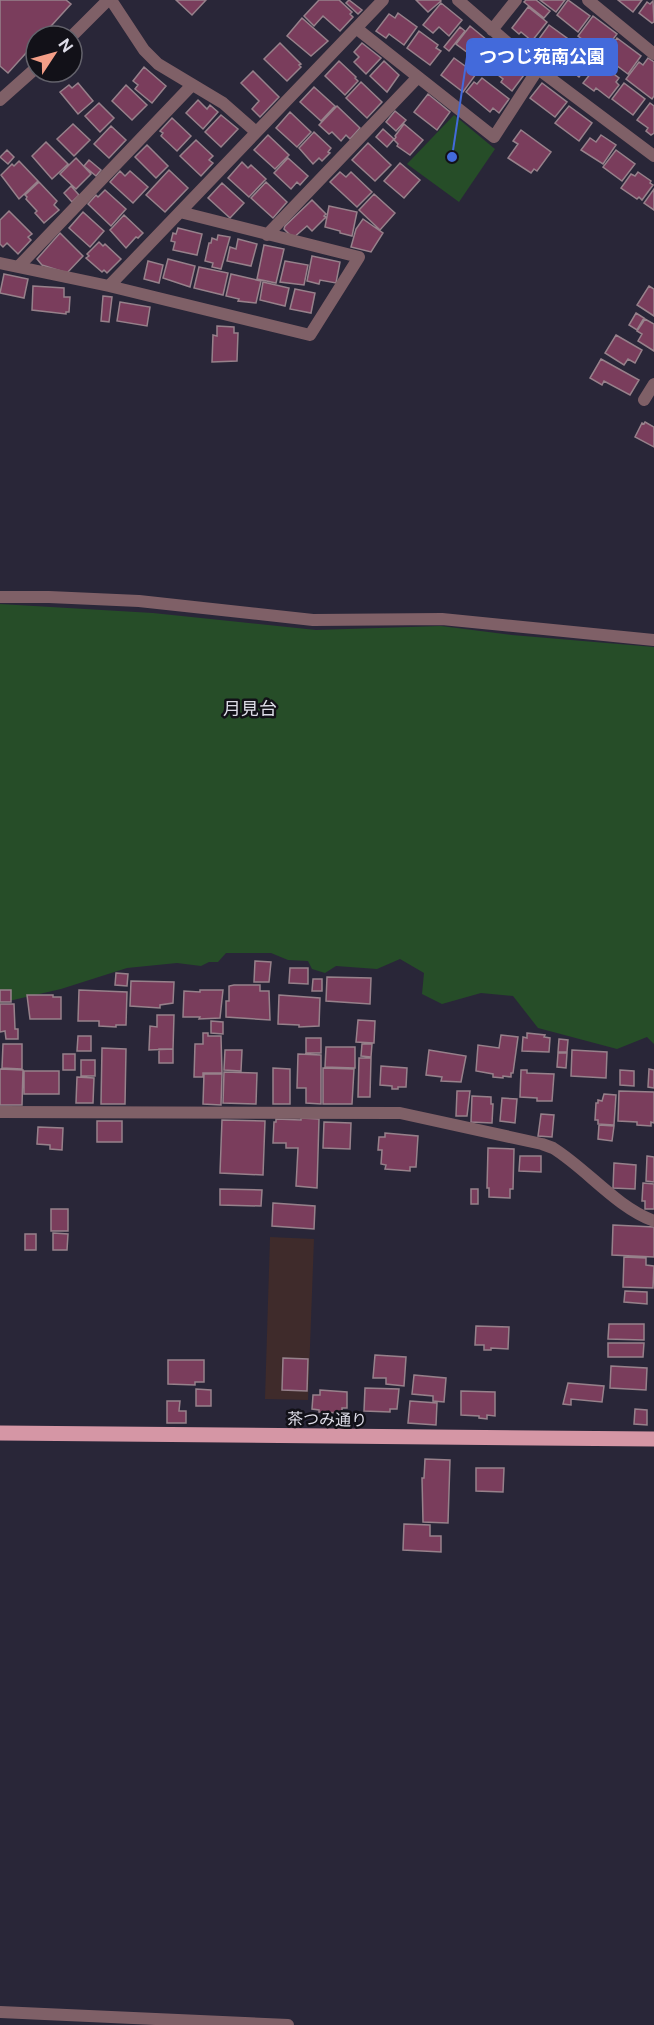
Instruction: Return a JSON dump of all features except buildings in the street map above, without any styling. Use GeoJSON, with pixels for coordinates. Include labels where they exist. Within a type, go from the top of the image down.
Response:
{"type":"FeatureCollection","features":[{"type":"Feature","properties":{"kind":"main road","name":"茶つみ通り"},"geometry":{"type":"LineString","coordinates":[[0,1433],[654,1439]]}},
{"type":"Feature","properties":{"kind":"street"},"geometry":{"type":"LineString","coordinates":[[84,24],[109,0],[144,50],[158,64],[223,103],[256,132]]}},
{"type":"Feature","properties":{"kind":"street"},"geometry":{"type":"LineString","coordinates":[[109,286],[383,0]]}},
{"type":"Feature","properties":{"kind":"street"},"geometry":{"type":"LineString","coordinates":[[458,0],[538,69],[654,156]]}},
{"type":"Feature","properties":{"kind":"street"},"geometry":{"type":"LineString","coordinates":[[492,30],[516,0]]}},
{"type":"Feature","properties":{"kind":"street"},"geometry":{"type":"LineString","coordinates":[[588,0],[654,54]]}},
{"type":"Feature","properties":{"kind":"street"},"geometry":{"type":"LineString","coordinates":[[356,28],[494,137],[538,69]]}},
{"type":"Feature","properties":{"kind":"street"},"geometry":{"type":"LineString","coordinates":[[267,235],[418,77]]}},
{"type":"Feature","properties":{"kind":"street"},"geometry":{"type":"LineString","coordinates":[[0,100],[24,79]]}},
{"type":"Feature","properties":{"kind":"street"},"geometry":{"type":"LineString","coordinates":[[19,267],[192,85]]}},
{"type":"Feature","properties":{"kind":"street"},"geometry":{"type":"LineString","coordinates":[[0,263],[109,286],[309,335],[359,257],[180,212]]}},
{"type":"Feature","properties":{"kind":"street"},"geometry":{"type":"LineString","coordinates":[[644,400],[654,384]]}},
{"type":"Feature","properties":{"kind":"street"},"geometry":{"type":"LineString","coordinates":[[0,597],[139,601],[313,620],[442,620],[654,640]]}},
{"type":"Feature","properties":{"kind":"street"},"geometry":{"type":"LineString","coordinates":[[0,1112],[400,1113],[552,1148],[611,1195],[654,1221]]}},
{"type":"Feature","properties":{"kind":"street"},"geometry":{"type":"LineString","coordinates":[[0,2012],[288,2025]]}},
{"type":"Feature","properties":{"kind":"shaded area"},"geometry":{"type":"Polygon","coordinates":[[[270,1237],[314,1239],[308,1400],[265,1399],[270,1237]]]}},
{"type":"Feature","properties":{"kind":"green space"},"geometry":{"type":"Polygon","coordinates":[[[454,115],[495,149],[459,202],[407,164],[454,115]]]}},
{"type":"Feature","properties":{"kind":"green space"},"geometry":{"type":"Polygon","coordinates":[[[0,604],[153,613],[316,630],[441,626],[512,635],[654,647],[654,1044],[647,1037],[617,1049],[538,1028],[513,996],[481,993],[442,1004],[422,994],[424,973],[400,959],[377,969],[336,966],[325,973],[312,969],[308,961],[288,960],[271,953],[226,953],[218,962],[209,962],[201,966],[177,963],[127,968],[61,989],[0,1003],[0,604]]]}},
{"type":"Feature","properties":{"kind":"place","name":"つつじ苑南公園"},"geometry":{"type":"Point","coordinates":[452,157]}},
{"type":"Feature","properties":{"kind":"district","name":"月見台"},"geometry":{"type":"Point","coordinates":[250,709]}}]}
